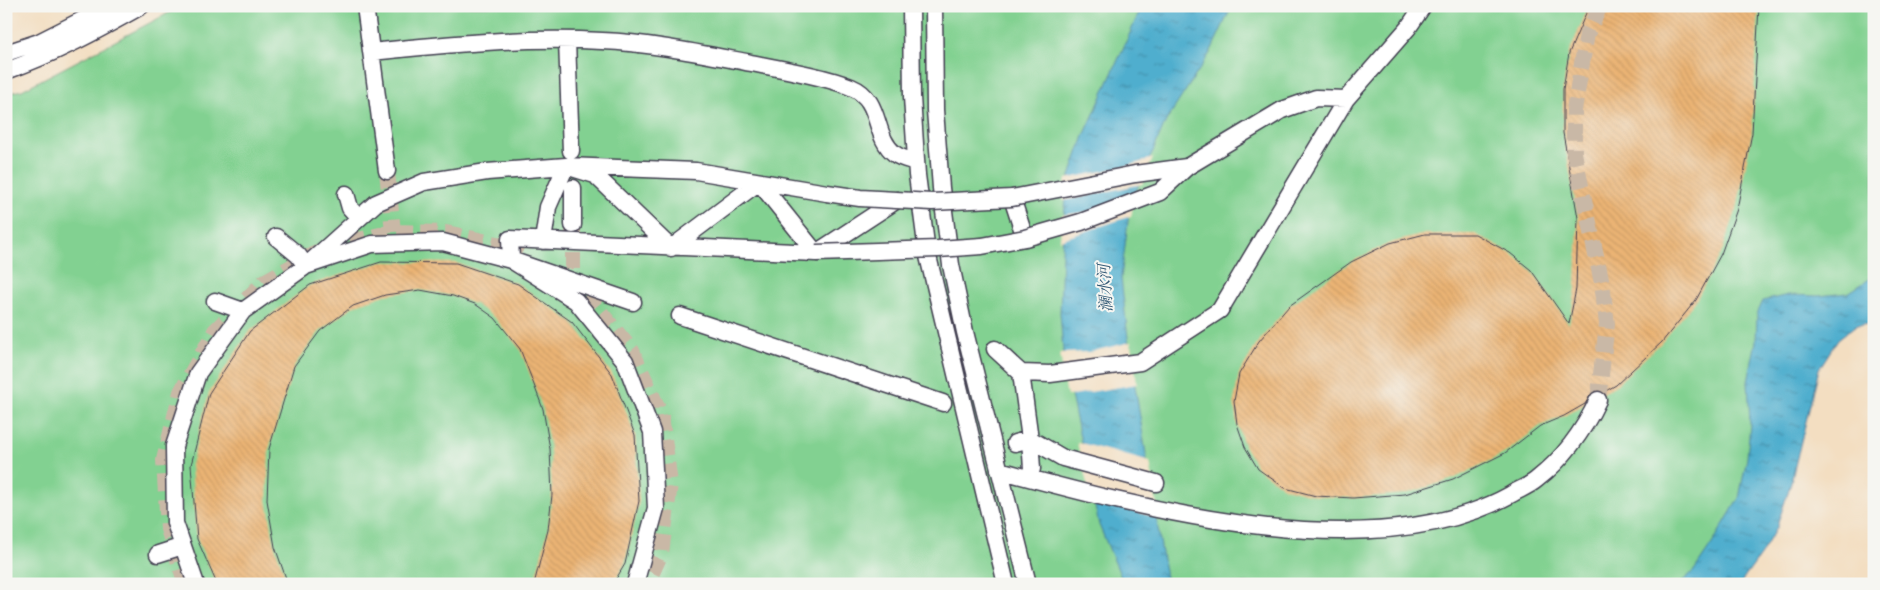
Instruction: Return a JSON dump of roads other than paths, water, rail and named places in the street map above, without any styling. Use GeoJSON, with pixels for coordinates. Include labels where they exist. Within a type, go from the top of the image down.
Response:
{"type":"FeatureCollection","features":[{"type":"Feature","properties":{"kind":"street"},"geometry":{"type":"LineString","coordinates":[[6,53],[39,42],[110,6]]}},
{"type":"Feature","properties":{"kind":"street"},"geometry":{"type":"LineString","coordinates":[[6,71],[39,60],[87,37],[141,6]]}},
{"type":"Feature","properties":{"kind":"street"},"geometry":{"type":"LineString","coordinates":[[365,6],[387,171]]}},
{"type":"Feature","properties":{"kind":"street"},"geometry":{"type":"LineString","coordinates":[[911,6],[912,97],[916,162],[929,262],[1006,584]]}},
{"type":"Feature","properties":{"kind":"street"},"geometry":{"type":"LineString","coordinates":[[934,6],[936,110],[941,188],[951,265],[1028,584]]}},
{"type":"Feature","properties":{"kind":"street"},"geometry":{"type":"LineString","coordinates":[[995,349],[1021,373],[1050,374],[1140,362],[1220,310],[1346,99],[1408,28],[1423,6]]}},
{"type":"Feature","properties":{"kind":"street"},"geometry":{"type":"LineString","coordinates":[[371,52],[452,43],[567,40],[603,41],[705,54],[850,87],[864,94],[870,102],[887,145],[896,155],[916,162]]}},
{"type":"Feature","properties":{"kind":"street"},"geometry":{"type":"LineString","coordinates":[[543,241],[548,207],[568,158],[567,40]]}},
{"type":"Feature","properties":{"kind":"street"},"geometry":{"type":"LineString","coordinates":[[511,260],[510,239],[672,248],[816,253],[938,250],[982,246],[1025,238],[1081,222],[1160,192],[1187,167],[1282,110],[1316,98],[1346,99]]}},
{"type":"Feature","properties":{"kind":"street"},"geometry":{"type":"LineString","coordinates":[[196,584],[175,522],[174,446],[198,373],[243,311],[306,266],[376,203],[424,182],[568,158],[696,171],[827,193],[932,202],[1012,198],[1135,174],[1187,167]]}},
{"type":"Feature","properties":{"kind":"street"},"geometry":{"type":"LineString","coordinates":[[568,158],[595,175],[672,248]]}},
{"type":"Feature","properties":{"kind":"street"},"geometry":{"type":"LineString","coordinates":[[672,248],[759,182]]}},
{"type":"Feature","properties":{"kind":"street"},"geometry":{"type":"LineString","coordinates":[[759,182],[816,253]]}},
{"type":"Feature","properties":{"kind":"street"},"geometry":{"type":"LineString","coordinates":[[572,188],[573,225]]}},
{"type":"Feature","properties":{"kind":"street"},"geometry":{"type":"LineString","coordinates":[[346,194],[350,208],[360,218]]}},
{"type":"Feature","properties":{"kind":"street"},"geometry":{"type":"LineString","coordinates":[[1012,198],[1025,238]]}},
{"type":"Feature","properties":{"kind":"street"},"geometry":{"type":"LineString","coordinates":[[816,253],[897,200]]}},
{"type":"Feature","properties":{"kind":"street"},"geometry":{"type":"LineString","coordinates":[[276,237],[298,255],[306,266]]}},
{"type":"Feature","properties":{"kind":"street"},"geometry":{"type":"LineString","coordinates":[[306,266],[372,244],[442,242],[511,260],[633,302]]}},
{"type":"Feature","properties":{"kind":"street"},"geometry":{"type":"LineString","coordinates":[[511,260],[576,301],[624,361],[652,432],[656,508],[635,584]]}},
{"type":"Feature","properties":{"kind":"street"},"geometry":{"type":"LineString","coordinates":[[215,301],[243,311]]}},
{"type":"Feature","properties":{"kind":"street"},"geometry":{"type":"LineString","coordinates":[[680,316],[943,403]]}},
{"type":"Feature","properties":{"kind":"street"},"geometry":{"type":"LineString","coordinates":[[1021,373],[1022,441],[1032,469]]}},
{"type":"Feature","properties":{"kind":"street"},"geometry":{"type":"LineString","coordinates":[[999,470],[1161,510],[1267,526],[1318,529],[1385,529],[1435,522],[1487,507],[1536,480],[1571,446],[1598,400]]}},
{"type":"Feature","properties":{"kind":"street"},"geometry":{"type":"LineString","coordinates":[[1022,441],[1063,458],[1156,483]]}},
{"type":"Feature","properties":{"kind":"street"},"geometry":{"type":"LineString","coordinates":[[158,554],[183,546]]}},
{"type":"Feature","properties":{"kind":"water","name":"澜水河"},"geometry":{"type":"Polygon","coordinates":[[[1142,6],[1232,6],[1210,53],[1166,121],[1130,205],[1121,278],[1130,355],[1167,584],[1124,584],[1099,525],[1064,363],[1060,313],[1063,225],[1068,182],[1084,136],[1142,6]]]}},
{"type":"Feature","properties":{"kind":"water"},"geometry":{"type":"Polygon","coordinates":[[[1874,273],[1874,324],[1856,325],[1838,339],[1819,369],[1790,486],[1777,526],[1761,555],[1740,584],[1679,584],[1693,572],[1739,498],[1747,458],[1750,425],[1748,382],[1756,341],[1757,314],[1763,301],[1788,295],[1818,296],[1848,293],[1871,278],[1874,273]]]}},
{"type":"Feature","properties":{"kind":"tunnel"},"geometry":{"type":"LineString","coordinates":[[1598,400],[1607,324],[1602,283],[1574,153],[1574,110],[1587,34],[1600,6]]}},
{"type":"Feature","properties":{"kind":"tunnel"},"geometry":{"type":"LineString","coordinates":[[387,171],[393,232]]}},
{"type":"Feature","properties":{"kind":"tunnel"},"geometry":{"type":"LineString","coordinates":[[573,229],[573,286]]}},
{"type":"Feature","properties":{"kind":"tunnel"},"geometry":{"type":"LineString","coordinates":[[186,584],[168,529],[164,460],[181,392],[215,331],[264,282],[325,248],[393,232],[446,233],[497,244],[521,255]]}},
{"type":"Feature","properties":{"kind":"tunnel"},"geometry":{"type":"LineString","coordinates":[[566,281],[588,297],[632,351],[661,415],[670,484],[661,553],[647,584]]}}]}
